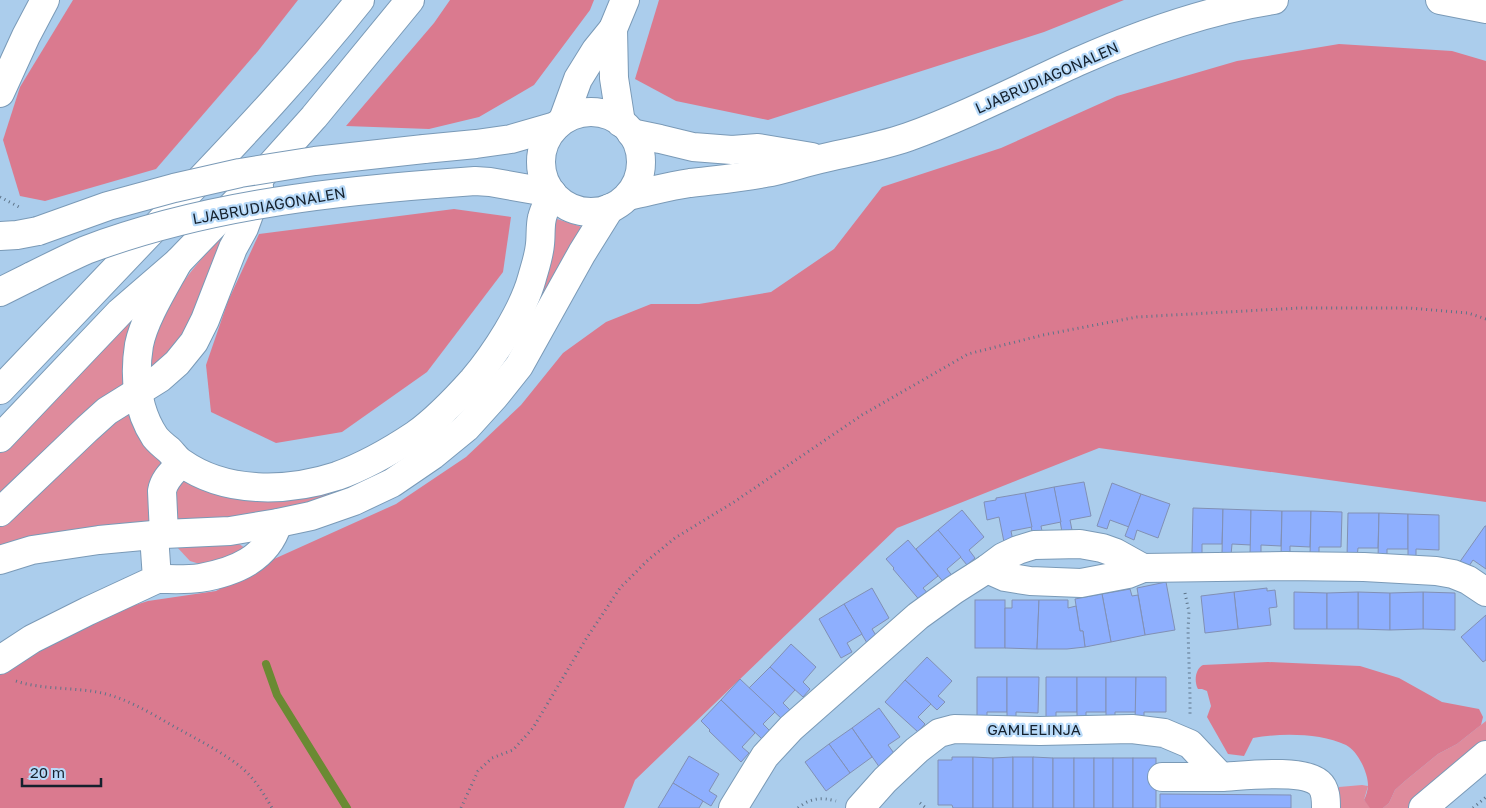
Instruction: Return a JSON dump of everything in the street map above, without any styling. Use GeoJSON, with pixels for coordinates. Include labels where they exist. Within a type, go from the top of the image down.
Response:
{"type":"FeatureCollection","features":[{"type":"Feature","properties":{"kind":"main road"},"geometry":{"type":"LineString","coordinates":[[0,93],[45,0]]}},
{"type":"Feature","properties":{"kind":"main road"},"geometry":{"type":"LineString","coordinates":[[0,390],[232,147],[338,28],[360,0]]}},
{"type":"Feature","properties":{"kind":"main road"},"geometry":{"type":"LineString","coordinates":[[0,438],[120,312],[178,262],[263,174],[314,117],[410,0]]}},
{"type":"Feature","properties":{"kind":"main road"},"geometry":{"type":"LineString","coordinates":[[619,202],[594,212],[578,210],[564,204],[552,193],[544,180],[541,166],[542,152],[547,138],[560,123],[578,79],[596,50],[614,28],[625,0]]}},
{"type":"Feature","properties":{"kind":"main road","name":"LJABRUDIAGONALEN"},"geometry":{"type":"LineString","coordinates":[[619,202],[689,184],[766,173],[821,158],[862,151],[905,138],[983,107],[1078,62],[1155,30],[1204,15],[1274,0]]}},
{"type":"Feature","properties":{"kind":"main road"},"geometry":{"type":"LineString","coordinates":[[1440,0],[1486,9]]}},
{"type":"Feature","properties":{"kind":"main road"},"geometry":{"type":"LineString","coordinates":[[614,28],[614,78],[626,128]]}},
{"type":"Feature","properties":{"kind":"main road"},"geometry":{"type":"LineString","coordinates":[[0,236],[38,231],[108,206],[240,173],[315,161],[510,139],[560,123],[575,115],[593,113],[611,117],[626,128],[637,143],[640,154],[641,165],[634,187],[619,202],[582,253],[519,366],[466,428],[433,455],[392,483],[354,501],[311,516],[278,523],[230,531],[99,540],[32,550],[0,560]]}},
{"type":"Feature","properties":{"kind":"main road","name":"LJABRUDIAGONALEN"},"geometry":{"type":"LineString","coordinates":[[626,128],[693,147],[732,150],[758,148],[821,158]]}},
{"type":"Feature","properties":{"kind":"main road"},"geometry":{"type":"LineString","coordinates":[[0,512],[87,428],[107,411],[160,378],[177,363],[194,342],[244,228],[263,174]]}},
{"type":"Feature","properties":{"kind":"main road","name":"LJABRUDIAGONALEN"},"geometry":{"type":"LineString","coordinates":[[0,292],[85,251],[118,239],[215,213],[319,195],[475,181],[552,193]]}},
{"type":"Feature","properties":{"kind":"main road"},"geometry":{"type":"LineString","coordinates":[[178,262],[143,329],[138,358],[138,392],[144,414],[156,437],[182,463],[204,476],[221,482],[240,486],[263,487],[298,485],[337,476],[372,461],[416,434],[448,407],[474,378],[504,337],[517,314],[532,279],[540,247],[542,218],[552,193]]}},
{"type":"Feature","properties":{"kind":"main road"},"geometry":{"type":"LineString","coordinates":[[157,579],[163,485],[182,463]]}},
{"type":"Feature","properties":{"kind":"main road"},"geometry":{"type":"LineString","coordinates":[[7,670],[40,635],[157,579],[199,578],[224,573],[246,563],[261,553],[270,542],[278,523]]}},
{"type":"Feature","properties":{"kind":"main road"},"geometry":{"type":"LineString","coordinates":[[733,808],[766,756],[791,728],[918,616],[1004,557],[1034,545],[1080,544],[1116,553],[1143,568]]}},
{"type":"Feature","properties":{"kind":"main road"},"geometry":{"type":"LineString","coordinates":[[987,569],[1005,577],[1030,581],[1081,583],[1128,574],[1143,568],[1364,567],[1436,571],[1453,574],[1468,580],[1486,592]]}},
{"type":"Feature","properties":{"kind":"main road","name":"GAMLELINJA"},"geometry":{"type":"LineString","coordinates":[[861,808],[885,780],[917,750],[939,733],[954,729],[1040,731],[1132,729],[1164,733],[1190,744],[1221,777]]}},
{"type":"Feature","properties":{"kind":"main road"},"geometry":{"type":"LineString","coordinates":[[1423,808],[1486,755]]}},
{"type":"Feature","properties":{"kind":"main road"},"geometry":{"type":"LineString","coordinates":[[1162,777],[1289,774],[1309,777],[1321,784],[1326,796],[1326,808]]}},
{"type":"Feature","properties":{"kind":"path"},"geometry":{"type":"LineString","coordinates":[[0,197],[21,209]]}},
{"type":"Feature","properties":{"kind":"path"},"geometry":{"type":"LineString","coordinates":[[461,808],[478,771],[492,758],[513,750],[533,728],[586,639],[620,588],[648,560],[675,538],[734,502],[862,415],[968,354],[1043,335],[1137,317],[1299,308],[1409,308],[1468,313],[1486,319]]}},
{"type":"Feature","properties":{"kind":"path"},"geometry":{"type":"LineString","coordinates":[[1185,594],[1189,612],[1190,696]]}},
{"type":"Feature","properties":{"kind":"path"},"geometry":{"type":"LineString","coordinates":[[7,670],[34,686],[86,690],[104,694],[137,706],[242,768],[256,783],[272,808]]}},
{"type":"Feature","properties":{"kind":"path"},"geometry":{"type":"LineString","coordinates":[[1473,808],[1486,797]]}},
{"type":"Feature","properties":{"kind":"path"},"geometry":{"type":"LineString","coordinates":[[798,808],[809,800],[818,798],[829,799],[861,808]]}},
{"type":"Feature","properties":{"kind":"path"},"geometry":{"type":"LineString","coordinates":[[920,803],[926,808]]}},
{"type":"Feature","properties":{"kind":"shaded area"},"geometry":{"type":"Polygon","coordinates":[[[73,0],[298,0],[258,51],[156,169],[45,201],[20,196],[3,140],[20,87],[73,0]]]}},
{"type":"Feature","properties":{"kind":"shaded area"},"geometry":{"type":"Polygon","coordinates":[[[450,0],[594,0],[590,10],[534,85],[479,117],[429,129],[346,126],[434,23],[450,0]]]}},
{"type":"Feature","properties":{"kind":"shaded area"},"geometry":{"type":"Polygon","coordinates":[[[659,0],[1124,0],[1044,32],[768,120],[676,101],[635,79],[659,0]]]}},
{"type":"Feature","properties":{"kind":"shaded area"},"geometry":{"type":"Polygon","coordinates":[[[1339,44],[1452,51],[1486,61],[1486,502],[1099,448],[897,528],[635,780],[624,808],[0,808],[0,667],[59,629],[148,601],[216,591],[274,559],[396,504],[466,457],[521,405],[563,353],[606,322],[651,304],[699,304],[771,292],[834,249],[882,187],[1001,148],[1117,96],[1237,61],[1339,44]]]}},
{"type":"Feature","properties":{"kind":"shaded area"},"geometry":{"type":"Polygon","coordinates":[[[454,209],[511,217],[503,272],[427,372],[342,432],[276,443],[211,412],[206,365],[228,301],[259,234],[454,209]]]}},
{"type":"Feature","properties":{"kind":"shaded area"},"geometry":{"type":"Polygon","coordinates":[[[557,219],[582,227],[582,231],[515,350],[470,407],[395,467],[358,487],[309,505],[263,516],[171,524],[170,494],[183,479],[241,497],[446,421],[554,220],[557,219]]]}},
{"type":"Feature","properties":{"kind":"shaded area"},"geometry":{"type":"Polygon","coordinates":[[[220,239],[223,239],[193,324],[151,372],[148,368],[151,346],[160,321],[182,283],[220,239]]]}},
{"type":"Feature","properties":{"kind":"shaded area"},"geometry":{"type":"Polygon","coordinates":[[[130,321],[132,323],[125,386],[0,500],[0,453],[125,323],[130,321]]]}},
{"type":"Feature","properties":{"kind":"shaded area"},"geometry":{"type":"Polygon","coordinates":[[[127,408],[164,463],[154,525],[0,548],[0,525],[127,408]]]}},
{"type":"Feature","properties":{"kind":"shaded area"},"geometry":{"type":"Polygon","coordinates":[[[236,542],[245,548],[245,552],[203,565],[190,561],[176,546],[236,542]]]}},
{"type":"Feature","properties":{"kind":"shaded area"},"geometry":{"type":"Polygon","coordinates":[[[1268,662],[1360,666],[1399,678],[1442,702],[1479,709],[1483,717],[1481,725],[1457,744],[1438,754],[1405,781],[1395,790],[1389,803],[1383,808],[1370,808],[1364,800],[1368,785],[1362,763],[1350,748],[1336,741],[1300,735],[1264,736],[1253,738],[1244,756],[1228,754],[1207,717],[1211,706],[1207,691],[1198,689],[1196,679],[1198,669],[1203,665],[1268,662]]]}},
{"type":"Feature","properties":{"kind":"shaded area"},"geometry":{"type":"Polygon","coordinates":[[[1486,721],[1486,744],[1412,808],[1383,808],[1389,803],[1395,790],[1405,781],[1438,754],[1457,744],[1486,721]]]}},
{"type":"Feature","properties":{"kind":"shaded area"},"geometry":{"type":"Polygon","coordinates":[[[1368,786],[1364,800],[1371,808],[1338,808],[1339,787],[1368,786]]]}},
{"type":"Feature","properties":{"kind":"building"},"geometry":{"type":"Polygon","coordinates":[[[1084,482],[1091,516],[1070,520],[1072,530],[1062,532],[1054,487],[1084,482]]]}},
{"type":"Feature","properties":{"kind":"building"},"geometry":{"type":"Polygon","coordinates":[[[1112,483],[1141,494],[1129,527],[1110,520],[1107,529],[1097,526],[1112,483]]]}},
{"type":"Feature","properties":{"kind":"building"},"geometry":{"type":"Polygon","coordinates":[[[1054,487],[1061,522],[1041,526],[1043,536],[1033,537],[1025,493],[1054,487]]]}},
{"type":"Feature","properties":{"kind":"building"},"geometry":{"type":"Polygon","coordinates":[[[1025,493],[1032,527],[1011,531],[1013,541],[1004,542],[999,517],[987,520],[984,502],[1025,493]]]}},
{"type":"Feature","properties":{"kind":"building"},"geometry":{"type":"Polygon","coordinates":[[[1141,494],[1170,504],[1158,538],[1137,530],[1134,540],[1125,536],[1141,494]]]}},
{"type":"Feature","properties":{"kind":"building"},"geometry":{"type":"Polygon","coordinates":[[[1193,508],[1223,509],[1222,544],[1202,544],[1202,554],[1192,553],[1193,508]]]}},
{"type":"Feature","properties":{"kind":"building"},"geometry":{"type":"Polygon","coordinates":[[[1223,509],[1251,510],[1251,545],[1232,544],[1231,555],[1222,554],[1223,509]]]}},
{"type":"Feature","properties":{"kind":"building"},"geometry":{"type":"Polygon","coordinates":[[[962,510],[984,537],[969,550],[975,558],[967,565],[938,530],[962,510]]]}},
{"type":"Feature","properties":{"kind":"building"},"geometry":{"type":"Polygon","coordinates":[[[1251,510],[1282,511],[1281,546],[1261,545],[1261,555],[1250,555],[1251,510]]]}},
{"type":"Feature","properties":{"kind":"building"},"geometry":{"type":"Polygon","coordinates":[[[1282,511],[1311,511],[1310,547],[1290,546],[1290,556],[1281,556],[1282,511]]]}},
{"type":"Feature","properties":{"kind":"building"},"geometry":{"type":"Polygon","coordinates":[[[1311,511],[1342,512],[1341,547],[1319,547],[1319,557],[1310,556],[1311,511]]]}},
{"type":"Feature","properties":{"kind":"building"},"geometry":{"type":"Polygon","coordinates":[[[1348,513],[1379,513],[1378,548],[1358,548],[1357,558],[1347,557],[1348,513]]]}},
{"type":"Feature","properties":{"kind":"building"},"geometry":{"type":"Polygon","coordinates":[[[1379,513],[1408,514],[1408,549],[1387,549],[1387,559],[1378,559],[1379,513]]]}},
{"type":"Feature","properties":{"kind":"building"},"geometry":{"type":"Polygon","coordinates":[[[1408,514],[1439,515],[1439,550],[1416,549],[1416,559],[1408,559],[1408,514]]]}},
{"type":"Feature","properties":{"kind":"building"},"geometry":{"type":"Polygon","coordinates":[[[1485,526],[1486,569],[1473,560],[1467,569],[1459,563],[1485,526]]]}},
{"type":"Feature","properties":{"kind":"building"},"geometry":{"type":"Polygon","coordinates":[[[938,530],[961,557],[947,569],[953,577],[945,584],[916,549],[938,530]]]}},
{"type":"Feature","properties":{"kind":"building"},"geometry":{"type":"Polygon","coordinates":[[[908,540],[938,576],[923,588],[930,596],[922,603],[886,559],[908,540]]]}},
{"type":"Feature","properties":{"kind":"building"},"geometry":{"type":"Polygon","coordinates":[[[1166,582],[1175,630],[1145,635],[1137,588],[1166,582]]]}},
{"type":"Feature","properties":{"kind":"building"},"geometry":{"type":"Polygon","coordinates":[[[872,588],[889,618],[872,629],[877,637],[867,643],[844,604],[872,588]]]}},
{"type":"Feature","properties":{"kind":"building"},"geometry":{"type":"Polygon","coordinates":[[[1267,588],[1267,591],[1275,590],[1277,607],[1269,608],[1271,625],[1238,629],[1234,592],[1267,588]]]}},
{"type":"Feature","properties":{"kind":"building"},"geometry":{"type":"Polygon","coordinates":[[[1130,589],[1132,596],[1138,595],[1145,635],[1111,642],[1102,594],[1130,589]]]}},
{"type":"Feature","properties":{"kind":"building"},"geometry":{"type":"Polygon","coordinates":[[[1234,592],[1238,629],[1205,633],[1201,596],[1234,592]]]}},
{"type":"Feature","properties":{"kind":"building"},"geometry":{"type":"Polygon","coordinates":[[[1294,592],[1327,593],[1327,629],[1294,629],[1294,592]]]}},
{"type":"Feature","properties":{"kind":"building"},"geometry":{"type":"Polygon","coordinates":[[[1358,592],[1390,593],[1390,630],[1358,629],[1358,592]]]}},
{"type":"Feature","properties":{"kind":"building"},"geometry":{"type":"Polygon","coordinates":[[[1358,592],[1358,629],[1327,629],[1327,593],[1358,592]]]}},
{"type":"Feature","properties":{"kind":"building"},"geometry":{"type":"Polygon","coordinates":[[[1423,592],[1455,593],[1455,630],[1423,629],[1423,592]]]}},
{"type":"Feature","properties":{"kind":"building"},"geometry":{"type":"Polygon","coordinates":[[[1423,592],[1423,629],[1390,630],[1390,593],[1423,592]]]}},
{"type":"Feature","properties":{"kind":"building"},"geometry":{"type":"Polygon","coordinates":[[[1102,594],[1111,642],[1085,647],[1083,631],[1080,631],[1075,599],[1102,594]]]}},
{"type":"Feature","properties":{"kind":"building"},"geometry":{"type":"Polygon","coordinates":[[[975,600],[1005,600],[1005,648],[975,648],[975,600]]]}},
{"type":"Feature","properties":{"kind":"building"},"geometry":{"type":"Polygon","coordinates":[[[1012,600],[1039,600],[1037,649],[1005,648],[1005,608],[1012,608],[1012,600]]]}},
{"type":"Feature","properties":{"kind":"building"},"geometry":{"type":"Polygon","coordinates":[[[1039,600],[1068,600],[1068,608],[1076,606],[1085,647],[1037,649],[1039,600]]]}},
{"type":"Feature","properties":{"kind":"building"},"geometry":{"type":"Polygon","coordinates":[[[844,604],[862,634],[847,643],[852,652],[841,658],[819,619],[844,604]]]}},
{"type":"Feature","properties":{"kind":"building"},"geometry":{"type":"Polygon","coordinates":[[[1486,615],[1486,660],[1483,662],[1461,637],[1486,615]]]}},
{"type":"Feature","properties":{"kind":"building"},"geometry":{"type":"Polygon","coordinates":[[[791,644],[816,667],[803,682],[810,689],[803,697],[770,667],[791,644]]]}},
{"type":"Feature","properties":{"kind":"building"},"geometry":{"type":"Polygon","coordinates":[[[927,657],[952,681],[938,696],[945,702],[937,710],[905,680],[927,657]]]}},
{"type":"Feature","properties":{"kind":"building"},"geometry":{"type":"Polygon","coordinates":[[[770,667],[795,690],[783,703],[790,710],[782,719],[749,688],[770,667]]]}},
{"type":"Feature","properties":{"kind":"building"},"geometry":{"type":"Polygon","coordinates":[[[977,677],[1007,677],[1007,712],[987,712],[987,722],[977,722],[977,677]]]}},
{"type":"Feature","properties":{"kind":"building"},"geometry":{"type":"Polygon","coordinates":[[[1007,677],[1039,677],[1038,713],[1016,712],[1016,722],[1007,722],[1007,677]]]}},
{"type":"Feature","properties":{"kind":"building"},"geometry":{"type":"Polygon","coordinates":[[[1046,677],[1077,677],[1077,712],[1056,712],[1056,722],[1046,722],[1046,677]]]}},
{"type":"Feature","properties":{"kind":"building"},"geometry":{"type":"Polygon","coordinates":[[[1077,677],[1106,677],[1106,712],[1086,712],[1086,726],[1077,726],[1077,677]]]}},
{"type":"Feature","properties":{"kind":"building"},"geometry":{"type":"Polygon","coordinates":[[[1106,677],[1136,677],[1136,712],[1115,712],[1115,722],[1106,722],[1106,677]]]}},
{"type":"Feature","properties":{"kind":"building"},"geometry":{"type":"Polygon","coordinates":[[[1136,677],[1166,677],[1166,712],[1144,712],[1144,722],[1135,722],[1136,677]]]}},
{"type":"Feature","properties":{"kind":"building"},"geometry":{"type":"Polygon","coordinates":[[[740,679],[775,712],[763,724],[770,731],[762,739],[721,700],[740,679]]]}},
{"type":"Feature","properties":{"kind":"building"},"geometry":{"type":"Polygon","coordinates":[[[905,680],[931,704],[918,717],[925,724],[918,732],[885,702],[905,680]]]}},
{"type":"Feature","properties":{"kind":"building"},"geometry":{"type":"Polygon","coordinates":[[[721,700],[755,733],[742,747],[749,753],[741,762],[701,721],[721,700]]]}},
{"type":"Feature","properties":{"kind":"building"},"geometry":{"type":"Polygon","coordinates":[[[879,708],[900,737],[888,745],[896,756],[880,768],[852,728],[879,708]]]}},
{"type":"Feature","properties":{"kind":"building"},"geometry":{"type":"Polygon","coordinates":[[[852,728],[872,757],[850,773],[829,744],[852,728]]]}},
{"type":"Feature","properties":{"kind":"building"},"geometry":{"type":"Polygon","coordinates":[[[829,744],[850,773],[826,791],[805,762],[829,744]]]}},
{"type":"Feature","properties":{"kind":"building"},"geometry":{"type":"Polygon","coordinates":[[[689,756],[719,774],[709,791],[717,796],[711,806],[673,783],[689,756]]]}},
{"type":"Feature","properties":{"kind":"building"},"geometry":{"type":"Polygon","coordinates":[[[952,757],[973,757],[973,808],[953,808],[952,805],[938,805],[938,760],[952,760],[952,757]]]}},
{"type":"Feature","properties":{"kind":"building"},"geometry":{"type":"Polygon","coordinates":[[[973,757],[993,758],[993,808],[973,808],[973,757]]]}},
{"type":"Feature","properties":{"kind":"building"},"geometry":{"type":"Polygon","coordinates":[[[1013,757],[1013,808],[993,808],[993,758],[1013,757]]]}},
{"type":"Feature","properties":{"kind":"building"},"geometry":{"type":"Polygon","coordinates":[[[1013,757],[1033,757],[1033,808],[1013,808],[1013,757]]]}},
{"type":"Feature","properties":{"kind":"building"},"geometry":{"type":"Polygon","coordinates":[[[1033,757],[1053,758],[1053,808],[1033,808],[1033,757]]]}},
{"type":"Feature","properties":{"kind":"building"},"geometry":{"type":"Polygon","coordinates":[[[1053,758],[1074,758],[1074,808],[1053,808],[1053,758]]]}},
{"type":"Feature","properties":{"kind":"building"},"geometry":{"type":"Polygon","coordinates":[[[1074,758],[1094,758],[1094,808],[1074,808],[1074,758]]]}},
{"type":"Feature","properties":{"kind":"building"},"geometry":{"type":"Polygon","coordinates":[[[1094,758],[1113,758],[1113,808],[1094,808],[1094,758]]]}},
{"type":"Feature","properties":{"kind":"building"},"geometry":{"type":"Polygon","coordinates":[[[1113,758],[1133,758],[1133,808],[1113,808],[1113,758]]]}},
{"type":"Feature","properties":{"kind":"building"},"geometry":{"type":"Polygon","coordinates":[[[1133,758],[1156,758],[1156,808],[1133,808],[1133,758]]]}},
{"type":"Feature","properties":{"kind":"building"},"geometry":{"type":"Polygon","coordinates":[[[673,783],[703,801],[699,808],[658,808],[673,783]]]}},
{"type":"Feature","properties":{"kind":"building"},"geometry":{"type":"Polygon","coordinates":[[[1160,794],[1291,795],[1291,808],[1160,808],[1160,794]]]}},
{"type":"Feature","properties":{"kind":"waterway"},"geometry":{"type":"LineString","coordinates":[[266,664],[277,695],[347,808]]}}]}
